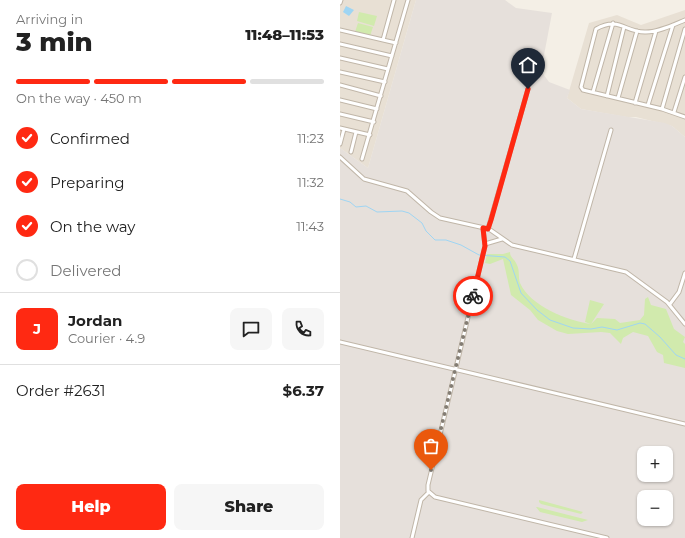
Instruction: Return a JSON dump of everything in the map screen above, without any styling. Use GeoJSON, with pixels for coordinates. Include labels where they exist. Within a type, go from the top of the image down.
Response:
{"type":"FeatureCollection","features":[{"type":"Feature","properties":{"kind":"street"},"geometry":{"type":"LineString","coordinates":[[383,40],[394,0]]}},
{"type":"Feature","properties":{"kind":"street"},"geometry":{"type":"LineString","coordinates":[[362,159],[396,43],[406,0]]}},
{"type":"Feature","properties":{"kind":"street"},"geometry":{"type":"LineString","coordinates":[[685,20],[656,31],[637,31],[613,23],[596,29],[582,87],[583,90],[674,112],[685,118]]}},
{"type":"Feature","properties":{"kind":"street"},"geometry":{"type":"LineString","coordinates":[[593,92],[613,23]]}},
{"type":"Feature","properties":{"kind":"street"},"geometry":{"type":"LineString","coordinates":[[648,105],[673,24]]}},
{"type":"Feature","properties":{"kind":"street"},"geometry":{"type":"LineString","coordinates":[[607,96],[624,27]]}},
{"type":"Feature","properties":{"kind":"street"},"geometry":{"type":"LineString","coordinates":[[340,30],[396,43]]}},
{"type":"Feature","properties":{"kind":"street"},"geometry":{"type":"LineString","coordinates":[[662,109],[685,30]]}},
{"type":"Feature","properties":{"kind":"street"},"geometry":{"type":"LineString","coordinates":[[618,98],[637,31]]}},
{"type":"Feature","properties":{"kind":"street"},"geometry":{"type":"LineString","coordinates":[[635,103],[656,31]]}},
{"type":"Feature","properties":{"kind":"street"},"geometry":{"type":"LineString","coordinates":[[340,44],[392,56]]}},
{"type":"Feature","properties":{"kind":"street"},"geometry":{"type":"LineString","coordinates":[[340,58],[388,70]]}},
{"type":"Feature","properties":{"kind":"street"},"geometry":{"type":"LineString","coordinates":[[340,72],[385,82]]}},
{"type":"Feature","properties":{"kind":"street"},"geometry":{"type":"LineString","coordinates":[[674,112],[685,78]]}},
{"type":"Feature","properties":{"kind":"street"},"geometry":{"type":"LineString","coordinates":[[340,85],[381,96]]}},
{"type":"Feature","properties":{"kind":"street"},"geometry":{"type":"LineString","coordinates":[[488,229],[528,89]]}},
{"type":"Feature","properties":{"kind":"street"},"geometry":{"type":"LineString","coordinates":[[340,100],[377,109]]}},
{"type":"Feature","properties":{"kind":"street"},"geometry":{"type":"LineString","coordinates":[[340,114],[374,122]]}},
{"type":"Feature","properties":{"kind":"street"},"geometry":{"type":"LineString","coordinates":[[340,128],[370,135]]}},
{"type":"Feature","properties":{"kind":"street"},"geometry":{"type":"LineString","coordinates":[[340,144],[344,129]]}},
{"type":"Feature","properties":{"kind":"street"},"geometry":{"type":"LineString","coordinates":[[574,259],[611,130]]}},
{"type":"Feature","properties":{"kind":"street"},"geometry":{"type":"LineString","coordinates":[[351,152],[356,132]]}},
{"type":"Feature","properties":{"kind":"street"},"geometry":{"type":"LineString","coordinates":[[340,157],[364,179],[407,191],[438,217],[488,229],[512,245],[626,271],[670,304],[685,324]]}},
{"type":"Feature","properties":{"kind":"street"},"geometry":{"type":"LineString","coordinates":[[483,228],[485,244],[484,250],[428,486],[429,492],[435,497],[607,538]]}},
{"type":"Feature","properties":{"kind":"street"},"geometry":{"type":"LineString","coordinates":[[485,244],[502,239]]}},
{"type":"Feature","properties":{"kind":"street"},"geometry":{"type":"LineString","coordinates":[[670,304],[679,292],[685,273]]}},
{"type":"Feature","properties":{"kind":"street"},"geometry":{"type":"LineString","coordinates":[[340,342],[685,424]]}},
{"type":"Feature","properties":{"kind":"street"},"geometry":{"type":"LineString","coordinates":[[412,538],[420,502],[429,492]]}},
{"type":"Feature","properties":{"kind":"shaded area"},"geometry":{"type":"Polygon","coordinates":[[[340,0],[416,0],[368,168],[340,148],[340,0]]]}},
{"type":"Feature","properties":{"kind":"shaded area"},"geometry":{"type":"Polygon","coordinates":[[[416,0],[505,0],[516,8],[552,13],[541,71],[549,82],[570,90],[567,98],[581,109],[665,123],[672,126],[685,137],[685,538],[340,538],[340,148],[368,168],[416,0]]]}},
{"type":"Feature","properties":{"kind":"shaded area"},"geometry":{"type":"Polygon","coordinates":[[[685,10],[685,137],[672,126],[636,117],[626,117],[581,109],[567,98],[589,23],[617,15],[641,25],[685,10]]]}},
{"type":"Feature","properties":{"kind":"green space"},"geometry":{"type":"Polygon","coordinates":[[[359,12],[377,16],[374,26],[357,21],[359,12]]]}},
{"type":"Feature","properties":{"kind":"green space"},"geometry":{"type":"Polygon","coordinates":[[[358,23],[373,27],[370,36],[355,32],[358,23]]]}},
{"type":"Feature","properties":{"kind":"green space"},"geometry":{"type":"Polygon","coordinates":[[[510,252],[518,267],[520,283],[532,299],[551,311],[572,320],[591,324],[597,318],[615,319],[620,323],[640,320],[644,315],[645,299],[648,297],[651,305],[666,309],[674,329],[685,337],[683,342],[685,344],[685,368],[664,363],[663,355],[657,352],[648,336],[633,332],[623,338],[621,344],[610,333],[601,332],[568,334],[557,331],[538,320],[530,310],[511,295],[503,259],[490,264],[485,263],[487,254],[503,254],[510,252]]]}},
{"type":"Feature","properties":{"kind":"green space"},"geometry":{"type":"Polygon","coordinates":[[[590,300],[604,304],[591,324],[585,322],[590,300]]]}},
{"type":"Feature","properties":{"kind":"green space"},"geometry":{"type":"Polygon","coordinates":[[[539,500],[583,512],[581,514],[541,504],[539,500]]]}},
{"type":"Feature","properties":{"kind":"green space"},"geometry":{"type":"Polygon","coordinates":[[[536,507],[588,520],[582,522],[540,512],[536,507]]]}},
{"type":"Feature","properties":{"kind":"water"},"geometry":{"type":"Polygon","coordinates":[[[346,6],[354,10],[349,16],[343,12],[346,6]]]}},
{"type":"Feature","properties":{"kind":"waterway"},"geometry":{"type":"LineString","coordinates":[[340,199],[350,202],[356,207],[366,206],[377,212],[402,211],[409,213],[422,223],[426,231],[435,240],[446,240],[461,245],[479,255],[505,257],[510,261],[521,293],[537,310],[550,320],[573,328],[591,329],[602,327],[617,330],[640,323],[645,324],[660,337],[676,355],[685,359]]}},
{"type":"Feature","properties":{"kind":"way so far"},"geometry":{"type":"LineString","coordinates":[[431,470],[473,296]]}},
{"type":"Feature","properties":{"kind":"route"},"geometry":{"type":"LineString","coordinates":[[473,296],[485,246],[483,228],[488,229],[491,220],[528,89]]}}]}
